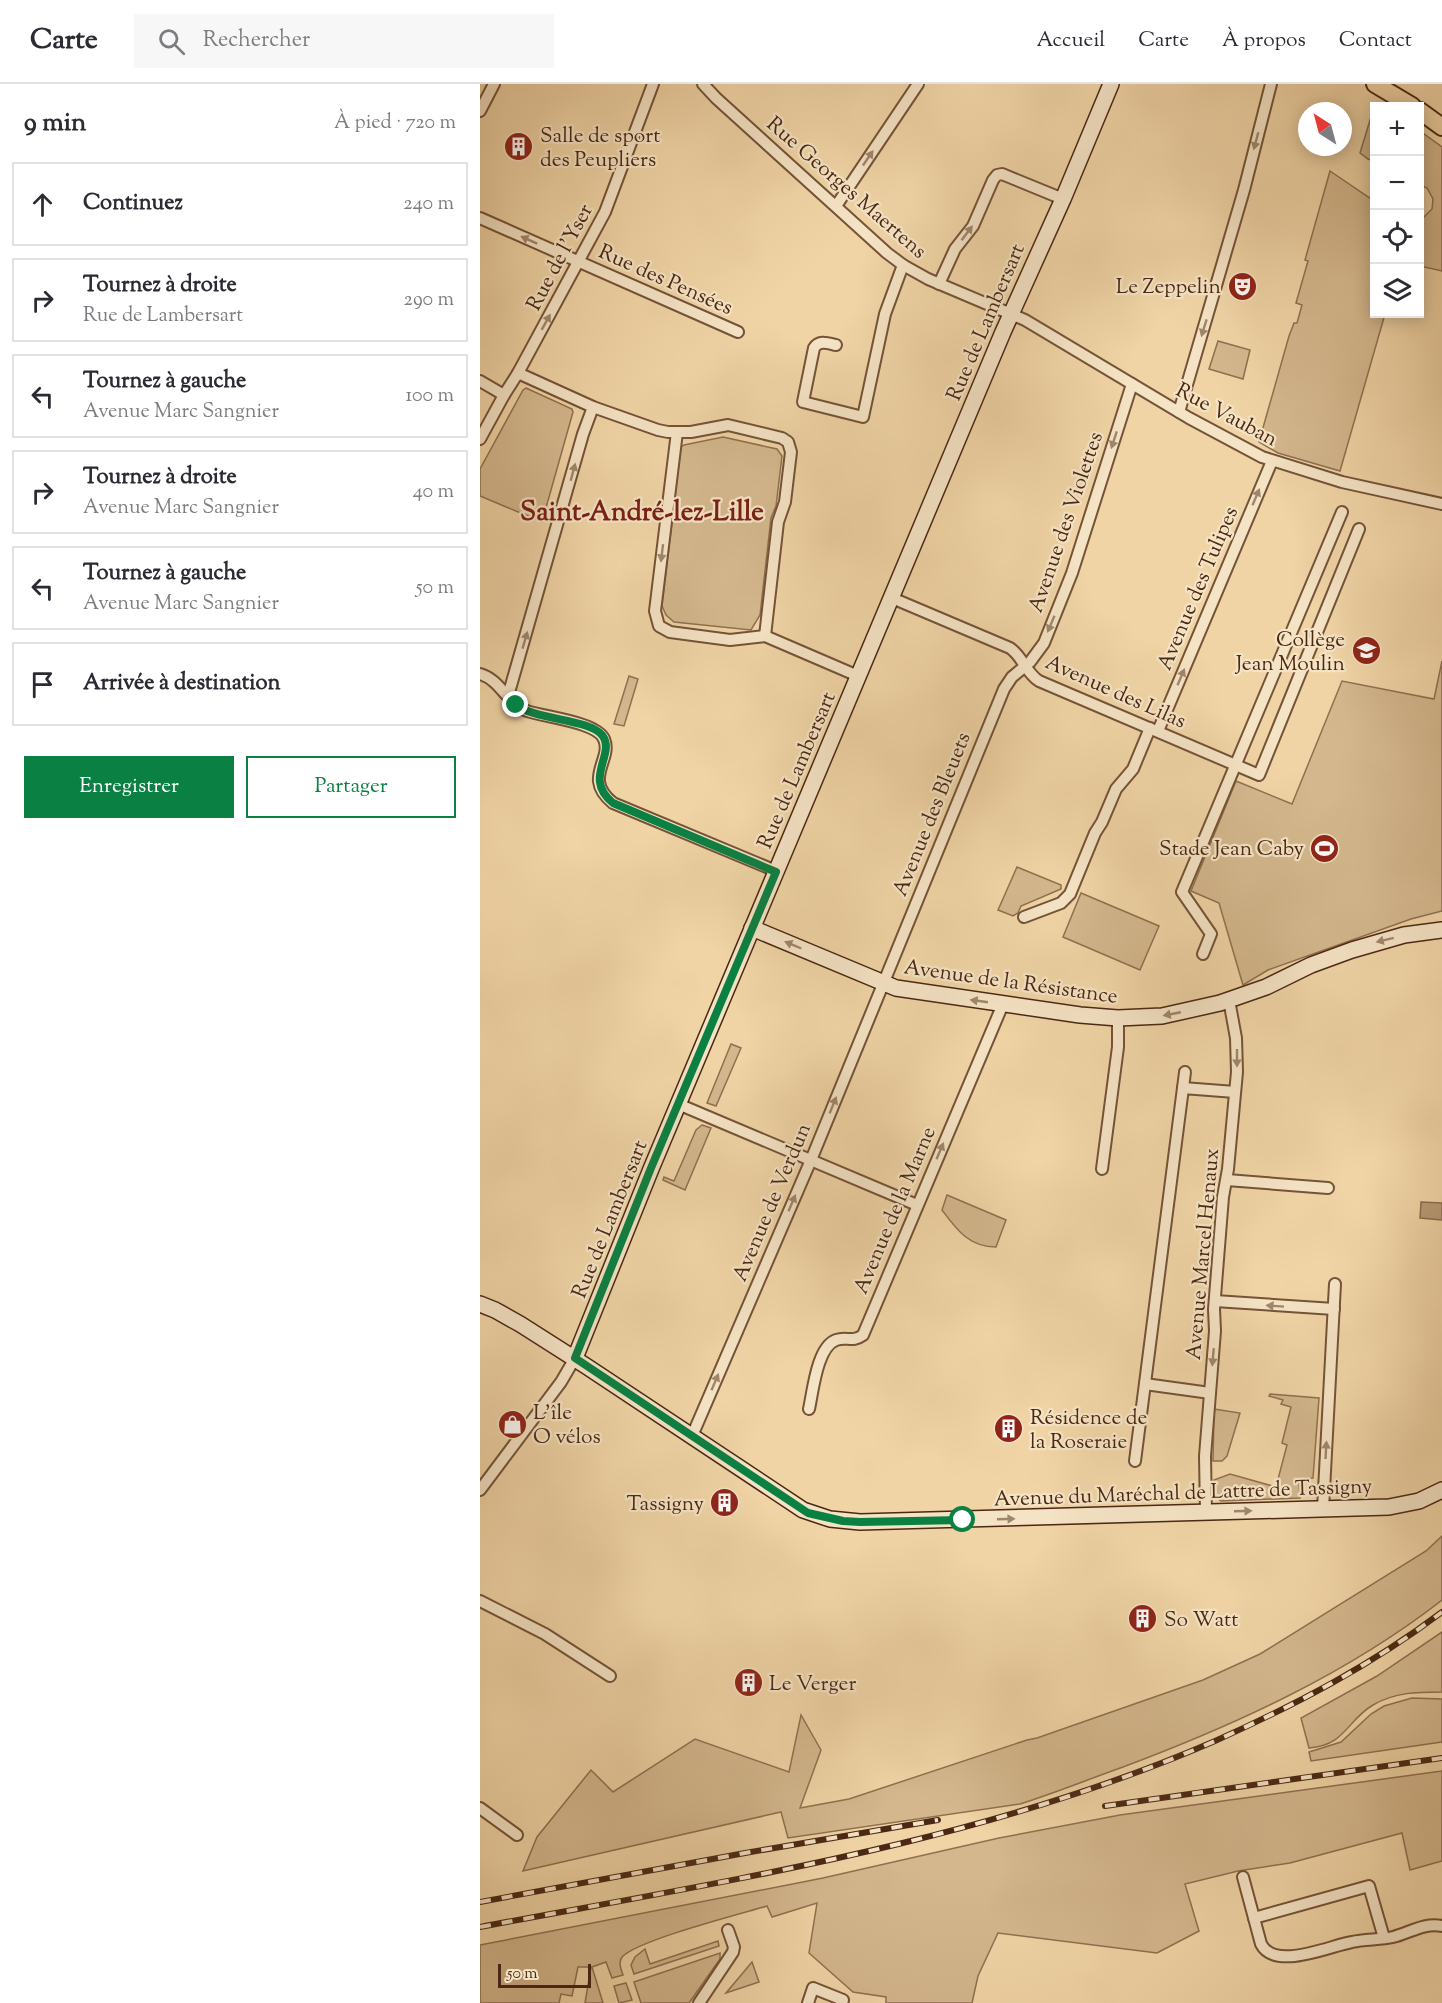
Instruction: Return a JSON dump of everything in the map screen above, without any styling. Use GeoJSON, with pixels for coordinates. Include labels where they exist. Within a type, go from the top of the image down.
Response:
{"type":"FeatureCollection","features":[{"type":"Feature","properties":{"kind":"main road","name":"Rue de Lambersart"},"geometry":{"type":"LineString","coordinates":[[575,1358],[678,1104],[858,676],[1111,84]]}},
{"type":"Feature","properties":{"kind":"main road"},"geometry":{"type":"LineString","coordinates":[[1375,84],[1405,102]]}},
{"type":"Feature","properties":{"kind":"main road"},"geometry":{"type":"LineString","coordinates":[[1424,114],[1442,127]]}},
{"type":"Feature","properties":{"kind":"main road","name":"Avenue de la Résistance"},"geometry":{"type":"LineString","coordinates":[[752,928],[883,983],[909,991],[1088,1016],[1118,1018],[1170,1014],[1229,1000],[1266,987],[1352,950],[1404,935],[1442,930]]}},
{"type":"Feature","properties":{"kind":"main road","name":"Avenue du Maréchal de Lattre de Tassigny"},"geometry":{"type":"LineString","coordinates":[[480,1305],[506,1316],[575,1358],[802,1510],[843,1521],[974,1520],[1396,1506],[1419,1501],[1442,1490]]}},
{"type":"Feature","properties":{"kind":"street"},"geometry":{"type":"LineString","coordinates":[[480,111],[494,84]]}},
{"type":"Feature","properties":{"kind":"street","name":"Rue de l'Yser"},"geometry":{"type":"LineString","coordinates":[[480,439],[605,212],[653,84]]}},
{"type":"Feature","properties":{"kind":"street","name":"Rue Georges Maertens"},"geometry":{"type":"LineString","coordinates":[[704,84],[716,98],[903,265],[939,284],[1011,314]]}},
{"type":"Feature","properties":{"kind":"street"},"geometry":{"type":"LineString","coordinates":[[836,207],[918,84]]}},
{"type":"Feature","properties":{"kind":"street"},"geometry":{"type":"LineString","coordinates":[[1179,412],[1245,190],[1271,84]]}},
{"type":"Feature","properties":{"kind":"street"},"geometry":{"type":"LineString","coordinates":[[939,284],[955,249],[973,226],[997,175],[1002,174],[1063,199]]}},
{"type":"Feature","properties":{"kind":"street","name":"Rue des Pensées"},"geometry":{"type":"LineString","coordinates":[[480,218],[738,332]]}},
{"type":"Feature","properties":{"kind":"street"},"geometry":{"type":"LineString","coordinates":[[836,345],[822,342],[814,348],[803,402],[863,417],[883,320],[894,284],[903,265]]}},
{"type":"Feature","properties":{"kind":"street","name":"Rue Vauban"},"geometry":{"type":"LineString","coordinates":[[1011,314],[1025,320],[1179,412],[1272,461],[1342,482],[1442,504]]}},
{"type":"Feature","properties":{"kind":"street"},"geometry":{"type":"LineString","coordinates":[[518,373],[593,407],[658,430],[676,432],[734,426],[786,439],[790,445],[785,502],[778,522],[765,636]]}},
{"type":"Feature","properties":{"kind":"street"},"geometry":{"type":"LineString","coordinates":[[480,381],[504,395]]}},
{"type":"Feature","properties":{"kind":"street","name":"Avenue des Violettes"},"geometry":{"type":"LineString","coordinates":[[1025,667],[1044,643],[1072,573],[1132,384]]}},
{"type":"Feature","properties":{"kind":"street"},"geometry":{"type":"LineString","coordinates":[[508,696],[583,434],[593,407]]}},
{"type":"Feature","properties":{"kind":"street"},"geometry":{"type":"LineString","coordinates":[[676,432],[655,611],[662,629],[730,640],[765,636],[858,676]]}},
{"type":"Feature","properties":{"kind":"street","name":"Avenue des Tulipes"},"geometry":{"type":"LineString","coordinates":[[1024,917],[1061,903],[1070,894],[1116,789],[1133,769],[1154,729],[1272,461]]}},
{"type":"Feature","properties":{"kind":"street"},"geometry":{"type":"LineString","coordinates":[[1203,954],[1211,934],[1182,892],[1342,512]]}},
{"type":"Feature","properties":{"kind":"street","name":"Avenue des Lilas"},"geometry":{"type":"LineString","coordinates":[[892,598],[1010,648],[1019,656],[1029,673],[1039,681],[1259,775],[1359,529]]}},
{"type":"Feature","properties":{"kind":"street","name":"Avenue des Bleuets"},"geometry":{"type":"LineString","coordinates":[[883,983],[1004,689],[1012,677],[1025,667]]}},
{"type":"Feature","properties":{"kind":"street"},"geometry":{"type":"LineString","coordinates":[[480,674],[493,680],[516,705],[527,711],[591,728],[602,735],[605,742],[600,770],[600,787],[602,794],[613,803],[776,872]]}},
{"type":"Feature","properties":{"kind":"street","name":"Avenue de Verdun"},"geometry":{"type":"LineString","coordinates":[[692,1436],[811,1160],[883,983]]}},
{"type":"Feature","properties":{"kind":"street","name":"Avenue Marcel Henaux"},"geometry":{"type":"LineString","coordinates":[[1206,1512],[1205,1456],[1215,1330],[1215,1301],[1223,1197],[1227,1180],[1235,1092],[1237,1046],[1229,1000]]}},
{"type":"Feature","properties":{"kind":"street","name":"Avenue de la Marne"},"geometry":{"type":"LineString","coordinates":[[809,1409],[821,1357],[828,1346],[837,1340],[856,1340],[863,1335],[1003,1004]]}},
{"type":"Feature","properties":{"kind":"street"},"geometry":{"type":"LineString","coordinates":[[1102,1169],[1118,1047],[1118,1018]]}},
{"type":"Feature","properties":{"kind":"street"},"geometry":{"type":"LineString","coordinates":[[1135,1461],[1185,1072]]}},
{"type":"Feature","properties":{"kind":"street"},"geometry":{"type":"LineString","coordinates":[[1183,1088],[1235,1092]]}},
{"type":"Feature","properties":{"kind":"street"},"geometry":{"type":"LineString","coordinates":[[678,1104],[917,1205]]}},
{"type":"Feature","properties":{"kind":"street"},"geometry":{"type":"LineString","coordinates":[[1227,1180],[1328,1188]]}},
{"type":"Feature","properties":{"kind":"street"},"geometry":{"type":"LineString","coordinates":[[1323,1509],[1335,1284]]}},
{"type":"Feature","properties":{"kind":"street"},"geometry":{"type":"LineString","coordinates":[[1215,1301],[1334,1310]]}},
{"type":"Feature","properties":{"kind":"street","name":"Rue de Lambersart"},"geometry":{"type":"LineString","coordinates":[[480,1490],[561,1382],[575,1358]]}},
{"type":"Feature","properties":{"kind":"street"},"geometry":{"type":"LineString","coordinates":[[1145,1384],[1210,1393]]}},
{"type":"Feature","properties":{"kind":"street"},"geometry":{"type":"LineString","coordinates":[[480,1601],[545,1634],[610,1676]]}},
{"type":"Feature","properties":{"kind":"street"},"geometry":{"type":"LineString","coordinates":[[480,1808],[517,1835]]}},
{"type":"Feature","properties":{"kind":"street"},"geometry":{"type":"LineString","coordinates":[[1242,1877],[1263,1948],[1284,1956],[1295,1957],[1354,1941],[1384,1938],[1428,1925],[1442,1926]]}},
{"type":"Feature","properties":{"kind":"street"},"geometry":{"type":"LineString","coordinates":[[1254,1918],[1369,1886],[1384,1938]]}},
{"type":"Feature","properties":{"kind":"street"},"geometry":{"type":"LineString","coordinates":[[699,2003],[733,1952],[734,1947],[728,1930]]}},
{"type":"Feature","properties":{"kind":"street"},"geometry":{"type":"LineString","coordinates":[[808,2003],[813,1988],[843,2000],[842,2003]]}},
{"type":"Feature","properties":{"kind":"shaded area"},"geometry":{"type":"Polygon","coordinates":[[[1370,120],[1370,160],[1360,153],[1370,120]]]}},
{"type":"Feature","properties":{"kind":"shaded area"},"geometry":{"type":"Polygon","coordinates":[[[1424,134],[1442,147],[1442,271],[1424,267],[1424,217],[1432,209],[1433,199],[1424,187],[1424,134]]]}},
{"type":"Feature","properties":{"kind":"shaded area"},"geometry":{"type":"Polygon","coordinates":[[[1330,171],[1370,198],[1370,318],[1384,318],[1340,471],[1278,453],[1259,442],[1289,336],[1294,323],[1297,323],[1302,305],[1296,303],[1308,261],[1305,260],[1330,171]]]}},
{"type":"Feature","properties":{"kind":"shaded area"},"geometry":{"type":"Polygon","coordinates":[[[1218,341],[1250,350],[1243,379],[1209,369],[1218,341]]]}},
{"type":"Feature","properties":{"kind":"shaded area"},"geometry":{"type":"Polygon","coordinates":[[[526,388],[572,409],[573,412],[542,522],[480,496],[480,469],[526,388]]]}},
{"type":"Feature","properties":{"kind":"shaded area"},"geometry":{"type":"Polygon","coordinates":[[[723,437],[777,449],[782,456],[776,506],[771,518],[760,615],[751,630],[674,622],[666,615],[662,606],[681,447],[723,437]]]}},
{"type":"Feature","properties":{"kind":"shaded area","name":"Stade Jean Caby"},"geometry":{"type":"Polygon","coordinates":[[[1442,661],[1442,911],[1411,919],[1268,970],[1243,985],[1219,903],[1191,891],[1236,781],[1292,804],[1342,681],[1434,699],[1442,661]]]}},
{"type":"Feature","properties":{"kind":"shaded area"},"geometry":{"type":"Polygon","coordinates":[[[629,676],[638,679],[624,726],[614,724],[629,676]]]}},
{"type":"Feature","properties":{"kind":"shaded area"},"geometry":{"type":"Polygon","coordinates":[[[1017,867],[1061,885],[1061,889],[1021,906],[1018,913],[1013,916],[998,910],[1017,867]]]}},
{"type":"Feature","properties":{"kind":"shaded area"},"geometry":{"type":"Polygon","coordinates":[[[1081,893],[1159,926],[1140,970],[1063,937],[1081,893]]]}},
{"type":"Feature","properties":{"kind":"shaded area"},"geometry":{"type":"Polygon","coordinates":[[[731,1044],[741,1048],[716,1106],[707,1103],[731,1044]]]}},
{"type":"Feature","properties":{"kind":"shaded area"},"geometry":{"type":"Polygon","coordinates":[[[702,1125],[711,1128],[685,1190],[663,1180],[664,1177],[674,1181],[696,1130],[702,1125]]]}},
{"type":"Feature","properties":{"kind":"shaded area"},"geometry":{"type":"Polygon","coordinates":[[[947,1195],[1006,1220],[996,1247],[978,1244],[964,1236],[942,1210],[947,1195]]]}},
{"type":"Feature","properties":{"kind":"shaded area"},"geometry":{"type":"Polygon","coordinates":[[[1421,1202],[1442,1203],[1442,1220],[1420,1218],[1421,1202]]]}},
{"type":"Feature","properties":{"kind":"shaded area"},"geometry":{"type":"Polygon","coordinates":[[[1270,1394],[1319,1398],[1313,1478],[1299,1479],[1300,1498],[1221,1501],[1215,1497],[1214,1480],[1230,1474],[1276,1487],[1287,1445],[1282,1443],[1291,1407],[1281,1404],[1283,1400],[1269,1396],[1270,1394]]]}},
{"type":"Feature","properties":{"kind":"shaded area"},"geometry":{"type":"Polygon","coordinates":[[[1214,1409],[1240,1413],[1227,1456],[1222,1461],[1213,1461],[1214,1409]]]}},
{"type":"Feature","properties":{"kind":"shaded area"},"geometry":{"type":"Polygon","coordinates":[[[1442,1536],[1442,1600],[1406,1627],[1289,1696],[1207,1734],[1059,1791],[1020,1804],[788,1838],[781,1812],[523,1871],[537,1837],[591,1770],[613,1792],[695,1739],[789,1772],[801,1715],[821,1750],[800,1808],[849,1799],[1037,1738],[1203,1680],[1260,1654],[1426,1551],[1442,1536]]]}},
{"type":"Feature","properties":{"kind":"shaded area"},"geometry":{"type":"Polygon","coordinates":[[[1442,1632],[1442,1692],[1390,1697],[1364,1711],[1339,1737],[1321,1746],[1309,1748],[1301,1718],[1377,1676],[1442,1632]]]}},
{"type":"Feature","properties":{"kind":"shaded area"},"geometry":{"type":"Polygon","coordinates":[[[1412,1698],[1442,1699],[1442,1742],[1311,1761],[1309,1752],[1341,1742],[1371,1714],[1384,1706],[1412,1698]]]}},
{"type":"Feature","properties":{"kind":"shaded area"},"geometry":{"type":"Polygon","coordinates":[[[1442,1771],[1442,1861],[1410,1870],[1402,1833],[1290,1863],[1238,1871],[1185,1884],[1199,1931],[1157,1953],[998,1933],[978,1976],[972,2003],[886,2003],[886,1997],[853,1992],[809,1953],[817,1903],[772,1917],[767,1906],[690,1928],[648,1943],[622,1957],[620,1964],[623,1975],[612,1978],[606,1962],[592,1967],[603,2003],[585,2003],[591,1967],[578,1967],[572,1996],[561,1994],[559,2003],[480,2003],[480,1945],[823,1878],[999,1838],[1120,1815],[1442,1771]]]}},
{"type":"Feature","properties":{"kind":"shaded area"},"geometry":{"type":"Polygon","coordinates":[[[718,1941],[719,1946],[634,1974],[631,1965],[635,1957],[645,1949],[650,1964],[718,1941]]]}},
{"type":"Feature","properties":{"kind":"shaded area"},"geometry":{"type":"Polygon","coordinates":[[[720,1953],[720,1959],[689,2003],[641,2003],[634,1982],[720,1953]]]}},
{"type":"Feature","properties":{"kind":"shaded area"},"geometry":{"type":"Polygon","coordinates":[[[752,1962],[759,1982],[726,1993],[752,1962]]]}},
{"type":"Feature","properties":{"kind":"shaded area"},"geometry":{"type":"Polygon","coordinates":[[[626,1983],[632,2000],[619,2003],[614,1986],[626,1983]]]}},
{"type":"Feature","properties":{"kind":"railway"},"geometry":{"type":"LineString","coordinates":[[480,1927],[853,1855],[1036,1806],[1126,1776],[1245,1727],[1361,1667],[1442,1612]]}},
{"type":"Feature","properties":{"kind":"railway"},"geometry":{"type":"LineString","coordinates":[[1105,1806],[1442,1758]]}},
{"type":"Feature","properties":{"kind":"railway"},"geometry":{"type":"LineString","coordinates":[[480,1902],[938,1820]]}},
{"type":"Feature","properties":{"kind":"place","name":"Salle de sport des Peupliers"},"geometry":{"type":"Point","coordinates":[519,147]}},
{"type":"Feature","properties":{"kind":"place","name":"Le Zeppelin"},"geometry":{"type":"Point","coordinates":[1242,286]}},
{"type":"Feature","properties":{"kind":"place","name":"Collège Jean Moulin"},"geometry":{"type":"Point","coordinates":[1366,651]}},
{"type":"Feature","properties":{"kind":"place","name":"Stade Jean Caby"},"geometry":{"type":"Point","coordinates":[1325,848]}},
{"type":"Feature","properties":{"kind":"place","name":"L'île O vélos"},"geometry":{"type":"Point","coordinates":[512,1424]}},
{"type":"Feature","properties":{"kind":"place","name":"Résidence de la Roseraie"},"geometry":{"type":"Point","coordinates":[1009,1429]}},
{"type":"Feature","properties":{"kind":"place","name":"Tassigny"},"geometry":{"type":"Point","coordinates":[725,1503]}},
{"type":"Feature","properties":{"kind":"place","name":"So Watt"},"geometry":{"type":"Point","coordinates":[1143,1619]}},
{"type":"Feature","properties":{"kind":"place","name":"Le Verger"},"geometry":{"type":"Point","coordinates":[748,1683]}},
{"type":"Feature","properties":{"kind":"district","name":"Saint-André-lez-Lille"},"geometry":{"type":"Point","coordinates":[642,511]}},
{"type":"Feature","properties":{"kind":"route"},"geometry":{"type":"LineString","coordinates":[[516,705],[527,711],[591,728],[602,735],[605,750],[600,770],[600,787],[602,794],[613,803],[776,872],[651,1168],[575,1358],[808,1513],[830,1519],[860,1522],[963,1520]]}}]}
